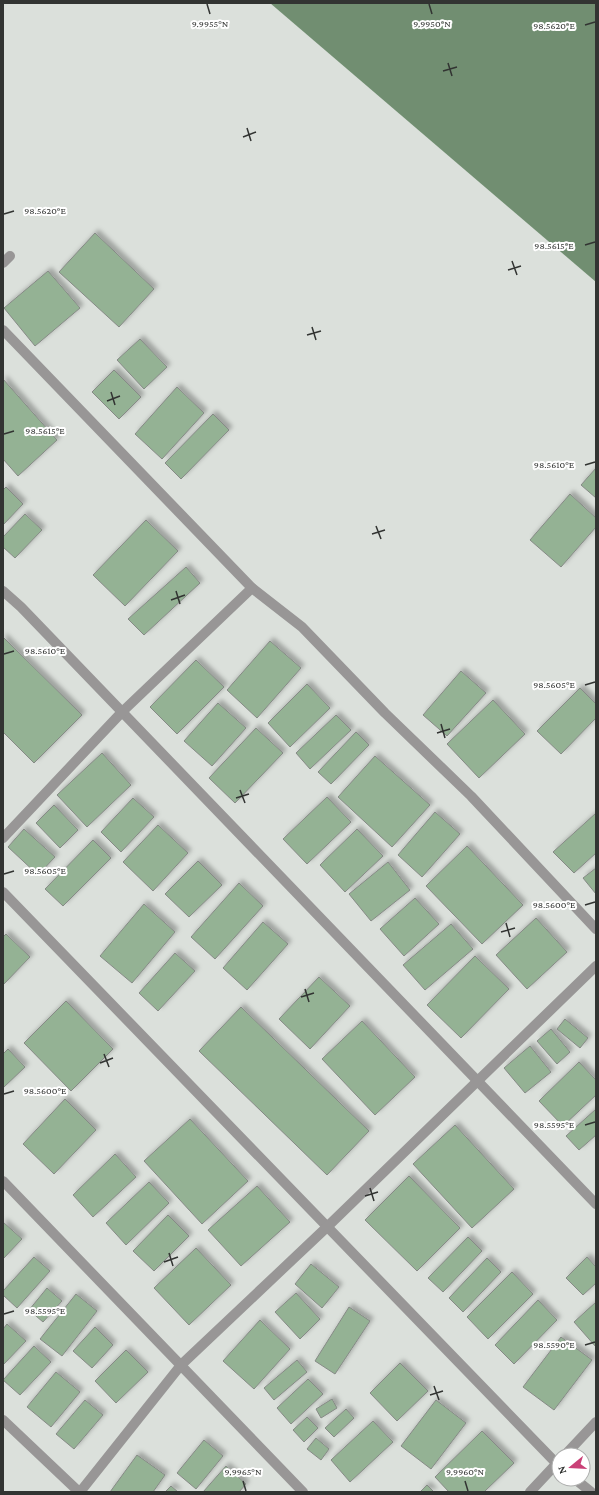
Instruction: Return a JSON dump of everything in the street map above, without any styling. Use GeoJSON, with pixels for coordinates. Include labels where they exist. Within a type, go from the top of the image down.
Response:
{"type":"FeatureCollection","features":[{"type":"Feature","properties":{"kind":"street"},"geometry":{"type":"LineString","coordinates":[[3,330],[252,588],[302,627],[385,713],[471,796],[596,928]]}},
{"type":"Feature","properties":{"kind":"street"},"geometry":{"type":"LineString","coordinates":[[3,838],[122,712],[252,588]]}},
{"type":"Feature","properties":{"kind":"street"},"geometry":{"type":"LineString","coordinates":[[3,590],[596,1204]]}},
{"type":"Feature","properties":{"kind":"street"},"geometry":{"type":"LineString","coordinates":[[3,892],[326,1227],[551,1457]]}},
{"type":"Feature","properties":{"kind":"street"},"geometry":{"type":"LineString","coordinates":[[3,1420],[80,1492],[181,1365],[596,966]]}},
{"type":"Feature","properties":{"kind":"street"},"geometry":{"type":"LineString","coordinates":[[3,1182],[303,1492]]}},
{"type":"Feature","properties":{"kind":"street"},"geometry":{"type":"LineString","coordinates":[[573,1447],[596,1422]]}},
{"type":"Feature","properties":{"kind":"street"},"geometry":{"type":"LineString","coordinates":[[530,1492],[551,1471]]}},
{"type":"Feature","properties":{"kind":"shaded area"},"geometry":{"type":"Polygon","coordinates":[[[270,3],[596,3],[596,282],[270,3]]]}},
{"type":"Feature","properties":{"kind":"building"},"geometry":{"type":"Polygon","coordinates":[[[95,233],[154,289],[119,327],[59,272],[95,233]]]}},
{"type":"Feature","properties":{"kind":"building"},"geometry":{"type":"Polygon","coordinates":[[[48,271],[80,308],[35,346],[4,308],[48,271]]]}},
{"type":"Feature","properties":{"kind":"building"},"geometry":{"type":"Polygon","coordinates":[[[140,339],[167,367],[144,389],[117,360],[140,339]]]}},
{"type":"Feature","properties":{"kind":"building"},"geometry":{"type":"Polygon","coordinates":[[[114,370],[141,397],[119,419],[92,392],[114,370]]]}},
{"type":"Feature","properties":{"kind":"building"},"geometry":{"type":"Polygon","coordinates":[[[3,379],[57,440],[18,476],[3,459],[3,379]]]}},
{"type":"Feature","properties":{"kind":"building"},"geometry":{"type":"Polygon","coordinates":[[[177,387],[204,413],[162,459],[135,434],[177,387]]]}},
{"type":"Feature","properties":{"kind":"building"},"geometry":{"type":"Polygon","coordinates":[[[213,414],[229,430],[181,479],[165,463],[213,414]]]}},
{"type":"Feature","properties":{"kind":"building"},"geometry":{"type":"Polygon","coordinates":[[[596,468],[596,498],[581,485],[596,468]]]}},
{"type":"Feature","properties":{"kind":"building"},"geometry":{"type":"Polygon","coordinates":[[[6,487],[23,504],[3,525],[3,490],[6,487]]]}},
{"type":"Feature","properties":{"kind":"building"},"geometry":{"type":"Polygon","coordinates":[[[570,494],[596,518],[596,527],[561,567],[530,540],[570,494]]]}},
{"type":"Feature","properties":{"kind":"building"},"geometry":{"type":"Polygon","coordinates":[[[25,514],[42,530],[15,558],[3,547],[3,537],[25,514]]]}},
{"type":"Feature","properties":{"kind":"building"},"geometry":{"type":"Polygon","coordinates":[[[146,520],[178,551],[125,606],[93,575],[146,520]]]}},
{"type":"Feature","properties":{"kind":"building"},"geometry":{"type":"Polygon","coordinates":[[[186,567],[200,583],[144,635],[128,619],[186,567]]]}},
{"type":"Feature","properties":{"kind":"building"},"geometry":{"type":"Polygon","coordinates":[[[3,637],[82,715],[34,763],[3,732],[3,637]]]}},
{"type":"Feature","properties":{"kind":"building"},"geometry":{"type":"Polygon","coordinates":[[[270,641],[301,668],[257,718],[227,690],[270,641]]]}},
{"type":"Feature","properties":{"kind":"building"},"geometry":{"type":"Polygon","coordinates":[[[196,660],[224,687],[177,734],[150,707],[196,660]]]}},
{"type":"Feature","properties":{"kind":"building"},"geometry":{"type":"Polygon","coordinates":[[[461,671],[486,693],[447,736],[423,715],[461,671]]]}},
{"type":"Feature","properties":{"kind":"building"},"geometry":{"type":"Polygon","coordinates":[[[307,684],[330,708],[290,747],[268,723],[307,684]]]}},
{"type":"Feature","properties":{"kind":"building"},"geometry":{"type":"Polygon","coordinates":[[[580,688],[596,704],[596,718],[561,754],[537,731],[580,688]]]}},
{"type":"Feature","properties":{"kind":"building"},"geometry":{"type":"Polygon","coordinates":[[[493,700],[525,734],[479,778],[447,744],[493,700]]]}},
{"type":"Feature","properties":{"kind":"building"},"geometry":{"type":"Polygon","coordinates":[[[218,703],[246,728],[212,766],[184,741],[218,703]]]}},
{"type":"Feature","properties":{"kind":"building"},"geometry":{"type":"Polygon","coordinates":[[[336,715],[351,730],[310,769],[296,753],[336,715]]]}},
{"type":"Feature","properties":{"kind":"building"},"geometry":{"type":"Polygon","coordinates":[[[256,728],[283,753],[235,803],[209,778],[256,728]]]}},
{"type":"Feature","properties":{"kind":"building"},"geometry":{"type":"Polygon","coordinates":[[[356,732],[369,745],[331,784],[318,772],[356,732]]]}},
{"type":"Feature","properties":{"kind":"building"},"geometry":{"type":"Polygon","coordinates":[[[102,753],[131,785],[87,827],[57,795],[102,753]]]}},
{"type":"Feature","properties":{"kind":"building"},"geometry":{"type":"Polygon","coordinates":[[[375,756],[430,805],[392,847],[338,797],[375,756]]]}},
{"type":"Feature","properties":{"kind":"building"},"geometry":{"type":"Polygon","coordinates":[[[327,797],[351,822],[307,864],[283,839],[327,797]]]}},
{"type":"Feature","properties":{"kind":"building"},"geometry":{"type":"Polygon","coordinates":[[[133,798],[154,817],[121,852],[101,832],[133,798]]]}},
{"type":"Feature","properties":{"kind":"building"},"geometry":{"type":"Polygon","coordinates":[[[54,805],[78,830],[60,848],[36,823],[54,805]]]}},
{"type":"Feature","properties":{"kind":"building"},"geometry":{"type":"Polygon","coordinates":[[[435,812],[460,834],[422,877],[398,855],[435,812]]]}},
{"type":"Feature","properties":{"kind":"building"},"geometry":{"type":"Polygon","coordinates":[[[596,813],[596,853],[574,873],[553,852],[596,813]]]}},
{"type":"Feature","properties":{"kind":"building"},"geometry":{"type":"Polygon","coordinates":[[[158,825],[188,853],[153,891],[123,862],[158,825]]]}},
{"type":"Feature","properties":{"kind":"building"},"geometry":{"type":"Polygon","coordinates":[[[24,829],[55,857],[38,875],[8,847],[24,829]]]}},
{"type":"Feature","properties":{"kind":"building"},"geometry":{"type":"Polygon","coordinates":[[[357,829],[383,856],[345,892],[320,865],[357,829]]]}},
{"type":"Feature","properties":{"kind":"building"},"geometry":{"type":"Polygon","coordinates":[[[93,840],[111,858],[63,906],[45,889],[93,840]]]}},
{"type":"Feature","properties":{"kind":"building"},"geometry":{"type":"Polygon","coordinates":[[[467,846],[523,905],[482,944],[426,886],[467,846]]]}},
{"type":"Feature","properties":{"kind":"building"},"geometry":{"type":"Polygon","coordinates":[[[198,861],[222,885],[189,917],[165,894],[198,861]]]}},
{"type":"Feature","properties":{"kind":"building"},"geometry":{"type":"Polygon","coordinates":[[[388,862],[410,890],[371,921],[349,894],[388,862]]]}},
{"type":"Feature","properties":{"kind":"building"},"geometry":{"type":"Polygon","coordinates":[[[596,868],[596,894],[583,878],[596,868]]]}},
{"type":"Feature","properties":{"kind":"building"},"geometry":{"type":"Polygon","coordinates":[[[239,883],[263,906],[215,959],[191,937],[239,883]]]}},
{"type":"Feature","properties":{"kind":"building"},"geometry":{"type":"Polygon","coordinates":[[[415,898],[439,924],[404,956],[380,929],[415,898]]]}},
{"type":"Feature","properties":{"kind":"building"},"geometry":{"type":"Polygon","coordinates":[[[144,904],[175,932],[132,983],[100,956],[144,904]]]}},
{"type":"Feature","properties":{"kind":"building"},"geometry":{"type":"Polygon","coordinates":[[[536,918],[567,952],[527,989],[496,955],[536,918]]]}},
{"type":"Feature","properties":{"kind":"building"},"geometry":{"type":"Polygon","coordinates":[[[263,922],[288,944],[247,990],[223,968],[263,922]]]}},
{"type":"Feature","properties":{"kind":"building"},"geometry":{"type":"Polygon","coordinates":[[[451,924],[473,949],[425,990],[403,965],[451,924]]]}},
{"type":"Feature","properties":{"kind":"building"},"geometry":{"type":"Polygon","coordinates":[[[6,934],[30,957],[3,985],[3,937],[6,934]]]}},
{"type":"Feature","properties":{"kind":"building"},"geometry":{"type":"Polygon","coordinates":[[[175,953],[195,971],[158,1011],[139,993],[175,953]]]}},
{"type":"Feature","properties":{"kind":"building"},"geometry":{"type":"Polygon","coordinates":[[[475,956],[509,989],[461,1038],[427,1005],[475,956]]]}},
{"type":"Feature","properties":{"kind":"building"},"geometry":{"type":"Polygon","coordinates":[[[319,977],[350,1006],[310,1049],[279,1019],[319,977]]]}},
{"type":"Feature","properties":{"kind":"building"},"geometry":{"type":"Polygon","coordinates":[[[66,1001],[113,1049],[71,1091],[24,1043],[66,1001]]]}},
{"type":"Feature","properties":{"kind":"building"},"geometry":{"type":"Polygon","coordinates":[[[241,1007],[369,1131],[327,1175],[199,1051],[241,1007]]]}},
{"type":"Feature","properties":{"kind":"building"},"geometry":{"type":"Polygon","coordinates":[[[565,1019],[588,1038],[580,1048],[557,1029],[565,1019]]]}},
{"type":"Feature","properties":{"kind":"building"},"geometry":{"type":"Polygon","coordinates":[[[362,1021],[415,1077],[375,1115],[322,1059],[362,1021]]]}},
{"type":"Feature","properties":{"kind":"building"},"geometry":{"type":"Polygon","coordinates":[[[551,1029],[570,1052],[557,1064],[537,1041],[551,1029]]]}},
{"type":"Feature","properties":{"kind":"building"},"geometry":{"type":"Polygon","coordinates":[[[530,1046],[551,1072],[525,1093],[504,1068],[530,1046]]]}},
{"type":"Feature","properties":{"kind":"building"},"geometry":{"type":"Polygon","coordinates":[[[8,1049],[25,1067],[3,1088],[3,1054],[8,1049]]]}},
{"type":"Feature","properties":{"kind":"building"},"geometry":{"type":"Polygon","coordinates":[[[579,1062],[596,1080],[596,1095],[563,1126],[539,1101],[579,1062]]]}},
{"type":"Feature","properties":{"kind":"building"},"geometry":{"type":"Polygon","coordinates":[[[65,1099],[96,1130],[54,1174],[23,1144],[65,1099]]]}},
{"type":"Feature","properties":{"kind":"building"},"geometry":{"type":"Polygon","coordinates":[[[596,1109],[596,1135],[579,1150],[566,1136],[596,1109]]]}},
{"type":"Feature","properties":{"kind":"building"},"geometry":{"type":"Polygon","coordinates":[[[190,1119],[248,1181],[202,1224],[144,1161],[190,1119]]]}},
{"type":"Feature","properties":{"kind":"building"},"geometry":{"type":"Polygon","coordinates":[[[455,1125],[514,1189],[472,1228],[413,1164],[455,1125]]]}},
{"type":"Feature","properties":{"kind":"building"},"geometry":{"type":"Polygon","coordinates":[[[115,1154],[136,1177],[93,1217],[73,1195],[115,1154]]]}},
{"type":"Feature","properties":{"kind":"building"},"geometry":{"type":"Polygon","coordinates":[[[409,1176],[460,1228],[417,1271],[365,1220],[409,1176]]]}},
{"type":"Feature","properties":{"kind":"building"},"geometry":{"type":"Polygon","coordinates":[[[149,1182],[169,1203],[126,1245],[106,1223],[149,1182]]]}},
{"type":"Feature","properties":{"kind":"building"},"geometry":{"type":"Polygon","coordinates":[[[257,1186],[290,1222],[241,1266],[208,1230],[257,1186]]]}},
{"type":"Feature","properties":{"kind":"building"},"geometry":{"type":"Polygon","coordinates":[[[168,1215],[189,1236],[154,1271],[133,1251],[168,1215]]]}},
{"type":"Feature","properties":{"kind":"building"},"geometry":{"type":"Polygon","coordinates":[[[3,1222],[22,1239],[3,1259],[3,1222]]]}},
{"type":"Feature","properties":{"kind":"building"},"geometry":{"type":"Polygon","coordinates":[[[468,1237],[482,1251],[443,1292],[428,1278],[468,1237]]]}},
{"type":"Feature","properties":{"kind":"building"},"geometry":{"type":"Polygon","coordinates":[[[196,1248],[231,1285],[189,1325],[154,1288],[196,1248]]]}},
{"type":"Feature","properties":{"kind":"building"},"geometry":{"type":"Polygon","coordinates":[[[34,1257],[50,1271],[17,1308],[3,1295],[3,1291],[34,1257]]]}},
{"type":"Feature","properties":{"kind":"building"},"geometry":{"type":"Polygon","coordinates":[[[587,1257],[596,1267],[596,1283],[583,1295],[566,1278],[587,1257]]]}},
{"type":"Feature","properties":{"kind":"building"},"geometry":{"type":"Polygon","coordinates":[[[487,1258],[501,1272],[463,1312],[449,1298],[487,1258]]]}},
{"type":"Feature","properties":{"kind":"building"},"geometry":{"type":"Polygon","coordinates":[[[311,1264],[339,1287],[322,1308],[295,1284],[311,1264]]]}},
{"type":"Feature","properties":{"kind":"building"},"geometry":{"type":"Polygon","coordinates":[[[512,1272],[533,1294],[488,1339],[467,1317],[512,1272]]]}},
{"type":"Feature","properties":{"kind":"building"},"geometry":{"type":"Polygon","coordinates":[[[47,1288],[62,1301],[43,1322],[29,1310],[47,1288]]]}},
{"type":"Feature","properties":{"kind":"building"},"geometry":{"type":"Polygon","coordinates":[[[296,1293],[320,1319],[300,1339],[275,1312],[296,1293]]]}},
{"type":"Feature","properties":{"kind":"building"},"geometry":{"type":"Polygon","coordinates":[[[76,1294],[97,1311],[62,1356],[40,1339],[76,1294]]]}},
{"type":"Feature","properties":{"kind":"building"},"geometry":{"type":"Polygon","coordinates":[[[538,1300],[557,1320],[514,1364],[495,1345],[538,1300]]]}},
{"type":"Feature","properties":{"kind":"building"},"geometry":{"type":"Polygon","coordinates":[[[596,1302],[596,1347],[574,1322],[596,1302]]]}},
{"type":"Feature","properties":{"kind":"building"},"geometry":{"type":"Polygon","coordinates":[[[349,1307],[370,1321],[335,1374],[315,1361],[349,1307]]]}},
{"type":"Feature","properties":{"kind":"building"},"geometry":{"type":"Polygon","coordinates":[[[260,1320],[290,1349],[254,1389],[223,1361],[260,1320]]]}},
{"type":"Feature","properties":{"kind":"building"},"geometry":{"type":"Polygon","coordinates":[[[7,1324],[26,1341],[3,1365],[3,1329],[7,1324]]]}},
{"type":"Feature","properties":{"kind":"building"},"geometry":{"type":"Polygon","coordinates":[[[95,1327],[113,1345],[92,1368],[73,1351],[95,1327]]]}},
{"type":"Feature","properties":{"kind":"building"},"geometry":{"type":"Polygon","coordinates":[[[561,1337],[592,1360],[554,1410],[523,1387],[561,1337]]]}},
{"type":"Feature","properties":{"kind":"building"},"geometry":{"type":"Polygon","coordinates":[[[34,1346],[51,1362],[20,1395],[3,1380],[34,1346]]]}},
{"type":"Feature","properties":{"kind":"building"},"geometry":{"type":"Polygon","coordinates":[[[126,1350],[148,1372],[116,1403],[95,1381],[126,1350]]]}},
{"type":"Feature","properties":{"kind":"building"},"geometry":{"type":"Polygon","coordinates":[[[297,1360],[307,1372],[274,1400],[264,1388],[297,1360]]]}},
{"type":"Feature","properties":{"kind":"building"},"geometry":{"type":"Polygon","coordinates":[[[400,1363],[428,1391],[397,1421],[370,1393],[400,1363]]]}},
{"type":"Feature","properties":{"kind":"building"},"geometry":{"type":"Polygon","coordinates":[[[56,1372],[80,1392],[51,1427],[27,1407],[56,1372]]]}},
{"type":"Feature","properties":{"kind":"building"},"geometry":{"type":"Polygon","coordinates":[[[308,1379],[323,1394],[291,1424],[277,1408],[308,1379]]]}},
{"type":"Feature","properties":{"kind":"building"},"geometry":{"type":"Polygon","coordinates":[[[332,1399],[337,1408],[321,1418],[316,1409],[332,1399]]]}},
{"type":"Feature","properties":{"kind":"building"},"geometry":{"type":"Polygon","coordinates":[[[85,1400],[103,1415],[74,1449],[56,1434],[85,1400]]]}},
{"type":"Feature","properties":{"kind":"building"},"geometry":{"type":"Polygon","coordinates":[[[436,1400],[466,1423],[431,1469],[401,1446],[436,1400]]]}},
{"type":"Feature","properties":{"kind":"building"},"geometry":{"type":"Polygon","coordinates":[[[346,1409],[354,1418],[334,1437],[325,1428],[346,1409]]]}},
{"type":"Feature","properties":{"kind":"building"},"geometry":{"type":"Polygon","coordinates":[[[307,1417],[318,1428],[304,1442],[293,1430],[307,1417]]]}},
{"type":"Feature","properties":{"kind":"building"},"geometry":{"type":"Polygon","coordinates":[[[373,1421],[393,1442],[350,1482],[331,1460],[373,1421]]]}},
{"type":"Feature","properties":{"kind":"building"},"geometry":{"type":"Polygon","coordinates":[[[482,1431],[514,1463],[484,1492],[449,1492],[435,1477],[482,1431]]]}},
{"type":"Feature","properties":{"kind":"building"},"geometry":{"type":"Polygon","coordinates":[[[316,1438],[329,1449],[321,1460],[307,1449],[316,1438]]]}},
{"type":"Feature","properties":{"kind":"building"},"geometry":{"type":"Polygon","coordinates":[[[204,1440],[223,1456],[196,1489],[177,1473],[204,1440]]]}},
{"type":"Feature","properties":{"kind":"building"},"geometry":{"type":"Polygon","coordinates":[[[137,1455],[165,1475],[153,1492],[110,1492],[137,1455]]]}},
{"type":"Feature","properties":{"kind":"building"},"geometry":{"type":"Polygon","coordinates":[[[226,1466],[246,1484],[239,1492],[203,1492],[226,1466]]]}},
{"type":"Feature","properties":{"kind":"building"},"geometry":{"type":"Polygon","coordinates":[[[427,1485],[434,1492],[420,1492],[427,1485]]]}},
{"type":"Feature","properties":{"kind":"building"},"geometry":{"type":"Polygon","coordinates":[[[171,1486],[178,1492],[165,1492],[171,1486]]]}}]}
